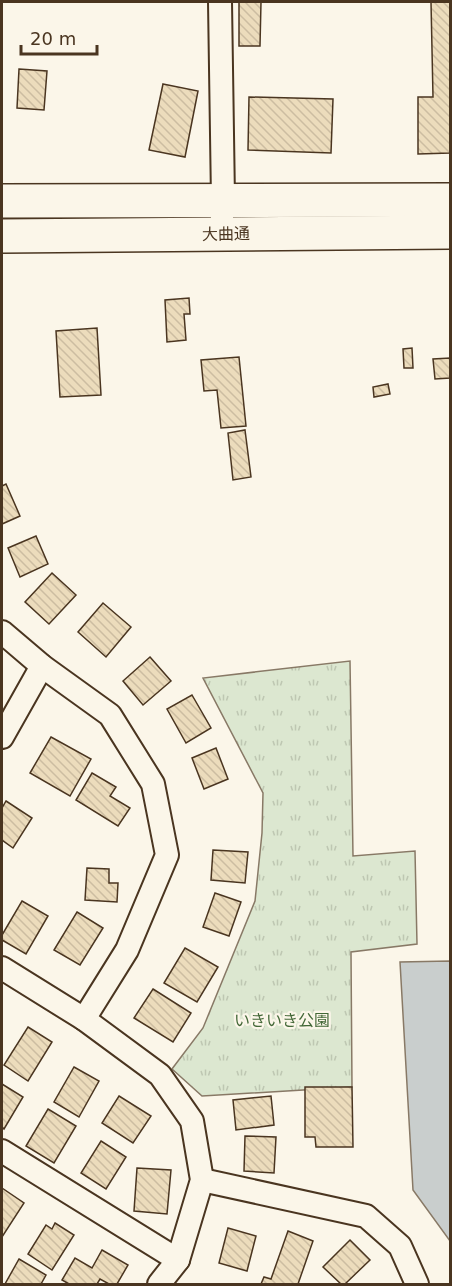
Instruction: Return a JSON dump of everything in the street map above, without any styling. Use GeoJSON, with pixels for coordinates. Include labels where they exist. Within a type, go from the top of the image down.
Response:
{"type":"FeatureCollection","features":[{"type":"Feature","properties":{"kind":"street"},"geometry":{"type":"LineString","coordinates":[[220,2],[222,234]]}},
{"type":"Feature","properties":{"kind":"street","name":"大曲通"},"geometry":{"type":"LineString","coordinates":[[2,201],[450,200]]}},
{"type":"Feature","properties":{"kind":"street","name":"大曲通"},"geometry":{"type":"LineString","coordinates":[[2,236],[450,232]]}},
{"type":"Feature","properties":{"kind":"street"},"geometry":{"type":"LineString","coordinates":[[2,632],[42,666],[110,715],[153,784],[168,855],[127,950],[84,1019]]}},
{"type":"Feature","properties":{"kind":"street"},"geometry":{"type":"LineString","coordinates":[[2,737],[42,666]]}},
{"type":"Feature","properties":{"kind":"street"},"geometry":{"type":"LineString","coordinates":[[2,968],[84,1019],[160,1075],[192,1121],[202,1180],[178,1260],[159,1284]]}},
{"type":"Feature","properties":{"kind":"street"},"geometry":{"type":"LineString","coordinates":[[2,1151],[178,1260]]}},
{"type":"Feature","properties":{"kind":"street"},"geometry":{"type":"LineString","coordinates":[[202,1180],[366,1216],[400,1246],[417,1284]]}},
{"type":"Feature","properties":{"kind":"green space","name":"いきいき公園"},"geometry":{"type":"Polygon","coordinates":[[[350,661],[353,856],[415,851],[417,944],[351,952],[352,1087],[202,1096],[172,1069],[203,1028],[255,901],[262,833],[263,793],[203,678],[350,661]]]}},
{"type":"Feature","properties":{"kind":"shaded area"},"geometry":{"type":"Polygon","coordinates":[[[450,961],[450,1241],[413,1190],[400,962],[450,961]]]}},
{"type":"Feature","properties":{"kind":"building"},"geometry":{"type":"Polygon","coordinates":[[[239,2],[261,2],[260,46],[239,46],[239,2]]]}},
{"type":"Feature","properties":{"kind":"building"},"geometry":{"type":"Polygon","coordinates":[[[431,2],[450,2],[450,153],[418,154],[418,97],[433,97],[431,2]]]}},
{"type":"Feature","properties":{"kind":"building"},"geometry":{"type":"Polygon","coordinates":[[[19,69],[47,71],[44,110],[17,108],[19,69]]]}},
{"type":"Feature","properties":{"kind":"building"},"geometry":{"type":"Polygon","coordinates":[[[163,84],[198,91],[185,157],[149,150],[163,84]]]}},
{"type":"Feature","properties":{"kind":"building"},"geometry":{"type":"Polygon","coordinates":[[[249,97],[333,99],[331,153],[248,150],[249,97]]]}},
{"type":"Feature","properties":{"kind":"building"},"geometry":{"type":"Polygon","coordinates":[[[189,298],[190,314],[184,314],[186,340],[167,342],[165,300],[189,298]]]}},
{"type":"Feature","properties":{"kind":"building"},"geometry":{"type":"Polygon","coordinates":[[[97,328],[101,395],[60,397],[56,331],[97,328]]]}},
{"type":"Feature","properties":{"kind":"building"},"geometry":{"type":"Polygon","coordinates":[[[412,348],[413,368],[404,368],[403,349],[412,348]]]}},
{"type":"Feature","properties":{"kind":"building"},"geometry":{"type":"Polygon","coordinates":[[[239,357],[246,426],[221,428],[217,390],[204,391],[201,360],[239,357]]]}},
{"type":"Feature","properties":{"kind":"building"},"geometry":{"type":"Polygon","coordinates":[[[450,358],[450,378],[435,379],[433,359],[450,358]]]}},
{"type":"Feature","properties":{"kind":"building"},"geometry":{"type":"Polygon","coordinates":[[[388,384],[390,394],[374,397],[373,387],[388,384]]]}},
{"type":"Feature","properties":{"kind":"building"},"geometry":{"type":"Polygon","coordinates":[[[245,430],[251,477],[233,480],[228,433],[245,430]]]}},
{"type":"Feature","properties":{"kind":"building"},"geometry":{"type":"Polygon","coordinates":[[[6,484],[20,516],[2,524],[2,486],[6,484]]]}},
{"type":"Feature","properties":{"kind":"building"},"geometry":{"type":"Polygon","coordinates":[[[36,536],[48,564],[20,577],[8,548],[36,536]]]}},
{"type":"Feature","properties":{"kind":"building"},"geometry":{"type":"Polygon","coordinates":[[[52,573],[76,595],[49,624],[25,602],[52,573]]]}},
{"type":"Feature","properties":{"kind":"building"},"geometry":{"type":"Polygon","coordinates":[[[103,603],[131,627],[106,657],[78,632],[103,603]]]}},
{"type":"Feature","properties":{"kind":"building"},"geometry":{"type":"Polygon","coordinates":[[[150,657],[171,681],[143,705],[123,681],[150,657]]]}},
{"type":"Feature","properties":{"kind":"building"},"geometry":{"type":"Polygon","coordinates":[[[192,695],[211,728],[186,743],[167,709],[192,695]]]}},
{"type":"Feature","properties":{"kind":"building"},"geometry":{"type":"Polygon","coordinates":[[[51,737],[91,759],[70,796],[30,773],[51,737]]]}},
{"type":"Feature","properties":{"kind":"building"},"geometry":{"type":"Polygon","coordinates":[[[216,748],[228,779],[204,789],[192,758],[216,748]]]}},
{"type":"Feature","properties":{"kind":"building"},"geometry":{"type":"Polygon","coordinates":[[[92,773],[116,787],[110,796],[130,808],[118,826],[76,800],[92,773]]]}},
{"type":"Feature","properties":{"kind":"building"},"geometry":{"type":"Polygon","coordinates":[[[6,801],[32,818],[13,848],[2,840],[2,808],[6,801]]]}},
{"type":"Feature","properties":{"kind":"building"},"geometry":{"type":"Polygon","coordinates":[[[213,850],[248,852],[245,883],[211,880],[213,850]]]}},
{"type":"Feature","properties":{"kind":"building"},"geometry":{"type":"Polygon","coordinates":[[[87,868],[109,869],[109,883],[118,883],[117,902],[85,900],[87,868]]]}},
{"type":"Feature","properties":{"kind":"building"},"geometry":{"type":"Polygon","coordinates":[[[215,893],[241,902],[229,936],[203,927],[215,893]]]}},
{"type":"Feature","properties":{"kind":"building"},"geometry":{"type":"Polygon","coordinates":[[[22,901],[48,916],[26,954],[2,940],[2,935],[22,901]]]}},
{"type":"Feature","properties":{"kind":"building"},"geometry":{"type":"Polygon","coordinates":[[[77,912],[103,928],[80,965],[54,950],[77,912]]]}},
{"type":"Feature","properties":{"kind":"building"},"geometry":{"type":"Polygon","coordinates":[[[185,948],[218,967],[197,1002],[164,983],[185,948]]]}},
{"type":"Feature","properties":{"kind":"building"},"geometry":{"type":"Polygon","coordinates":[[[153,989],[191,1013],[173,1042],[134,1018],[153,989]]]}},
{"type":"Feature","properties":{"kind":"building"},"geometry":{"type":"Polygon","coordinates":[[[28,1027],[52,1042],[28,1081],[4,1065],[28,1027]]]}},
{"type":"Feature","properties":{"kind":"building"},"geometry":{"type":"Polygon","coordinates":[[[74,1067],[99,1081],[79,1117],[54,1102],[74,1067]]]}},
{"type":"Feature","properties":{"kind":"building"},"geometry":{"type":"Polygon","coordinates":[[[2,1084],[23,1097],[4,1129],[2,1127],[2,1084]]]}},
{"type":"Feature","properties":{"kind":"building"},"geometry":{"type":"Polygon","coordinates":[[[305,1087],[352,1087],[353,1147],[316,1147],[315,1137],[305,1137],[305,1087]]]}},
{"type":"Feature","properties":{"kind":"building"},"geometry":{"type":"Polygon","coordinates":[[[119,1096],[151,1116],[133,1143],[102,1123],[119,1096]]]}},
{"type":"Feature","properties":{"kind":"building"},"geometry":{"type":"Polygon","coordinates":[[[271,1096],[274,1125],[236,1130],[233,1100],[271,1096]]]}},
{"type":"Feature","properties":{"kind":"building"},"geometry":{"type":"Polygon","coordinates":[[[48,1109],[76,1126],[54,1163],[26,1146],[48,1109]]]}},
{"type":"Feature","properties":{"kind":"building"},"geometry":{"type":"Polygon","coordinates":[[[245,1136],[276,1137],[274,1173],[244,1171],[245,1136]]]}},
{"type":"Feature","properties":{"kind":"building"},"geometry":{"type":"Polygon","coordinates":[[[101,1141],[126,1157],[106,1189],[81,1173],[101,1141]]]}},
{"type":"Feature","properties":{"kind":"building"},"geometry":{"type":"Polygon","coordinates":[[[137,1168],[171,1170],[167,1214],[134,1211],[137,1168]]]}},
{"type":"Feature","properties":{"kind":"building"},"geometry":{"type":"Polygon","coordinates":[[[2,1188],[24,1203],[2,1237],[2,1188]]]}},
{"type":"Feature","properties":{"kind":"building"},"geometry":{"type":"Polygon","coordinates":[[[55,1223],[74,1235],[52,1270],[28,1254],[46,1225],[52,1229],[55,1223]]]}},
{"type":"Feature","properties":{"kind":"building"},"geometry":{"type":"Polygon","coordinates":[[[228,1228],[256,1236],[247,1271],[219,1263],[228,1228]]]}},
{"type":"Feature","properties":{"kind":"building"},"geometry":{"type":"Polygon","coordinates":[[[288,1231],[313,1241],[298,1284],[261,1284],[264,1277],[271,1279],[288,1231]]]}},
{"type":"Feature","properties":{"kind":"building"},"geometry":{"type":"Polygon","coordinates":[[[350,1240],[370,1260],[345,1284],[341,1284],[323,1267],[350,1240]]]}},
{"type":"Feature","properties":{"kind":"building"},"geometry":{"type":"Polygon","coordinates":[[[102,1250],[128,1265],[117,1284],[109,1284],[100,1279],[97,1284],[69,1284],[62,1280],[75,1258],[92,1268],[102,1250]]]}},
{"type":"Feature","properties":{"kind":"building"},"geometry":{"type":"Polygon","coordinates":[[[19,1259],[46,1275],[41,1284],[5,1284],[19,1259]]]}}]}
